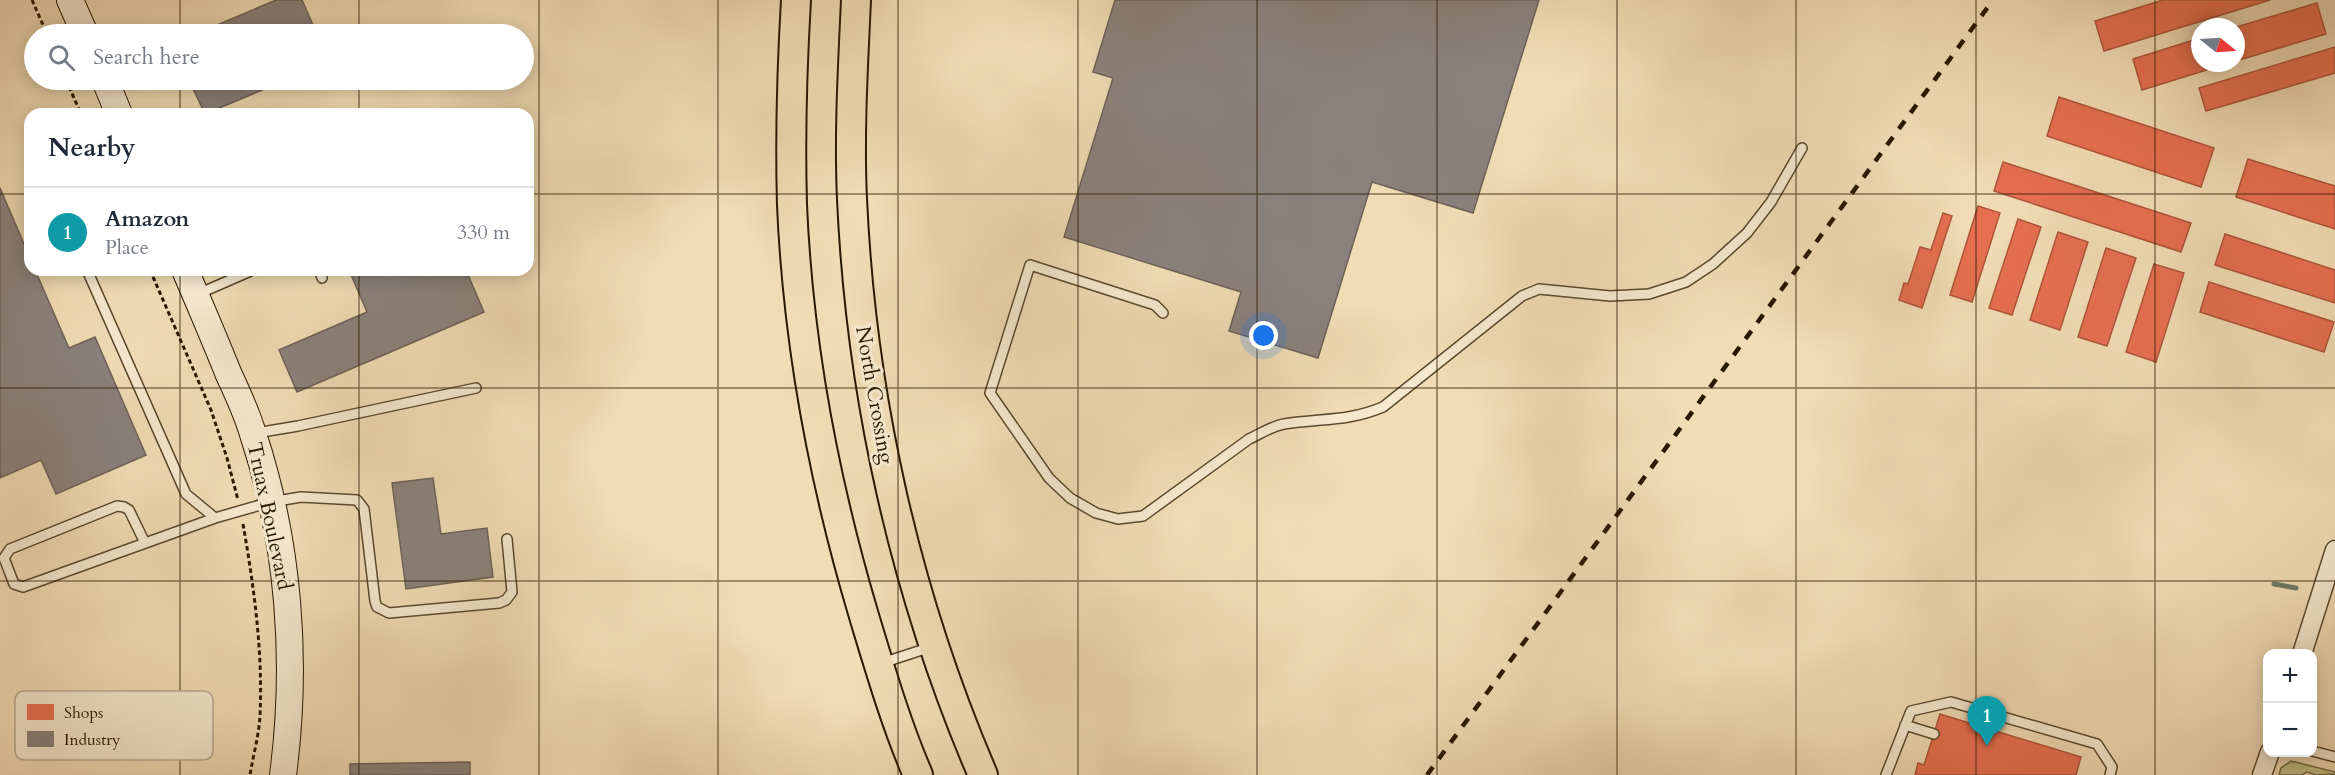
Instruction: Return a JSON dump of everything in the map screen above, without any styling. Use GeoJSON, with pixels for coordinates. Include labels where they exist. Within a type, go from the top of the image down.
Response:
{"type":"FeatureCollection","features":[{"type":"Feature","properties":{"kind":"main road"},"geometry":{"type":"LineString","coordinates":[[70,0],[81,24]]}},
{"type":"Feature","properties":{"kind":"main road"},"geometry":{"type":"LineString","coordinates":[[796,0],[791,90],[792,206],[802,320],[819,436],[840,533],[878,664],[918,775]]}},
{"type":"Feature","properties":{"kind":"main road","name":"North Crossing"},"geometry":{"type":"LineString","coordinates":[[856,0],[852,83],[852,198],[861,313],[878,424],[902,535],[933,646],[983,775]]}},
{"type":"Feature","properties":{"kind":"main road"},"geometry":{"type":"LineString","coordinates":[[109,90],[117,108]]}},
{"type":"Feature","properties":{"kind":"main road","name":"Truax Boulevard"},"geometry":{"type":"LineString","coordinates":[[188,276],[253,433],[271,502],[286,595],[290,637],[288,736],[283,775]]}},
{"type":"Feature","properties":{"kind":"street"},"geometry":{"type":"LineString","coordinates":[[2304,649],[2335,550]]}},
{"type":"Feature","properties":{"kind":"street"},"geometry":{"type":"LineString","coordinates":[[2262,775],[2269,757]]}},
{"type":"Feature","properties":{"kind":"lane"},"geometry":{"type":"LineString","coordinates":[[1163,313],[1155,305],[1030,265],[990,393],[1049,478],[1070,498],[1096,513],[1118,519],[1143,516],[1249,439],[1266,431],[1283,424],[1339,420],[1365,415],[1383,407],[1530,292],[1539,289],[1610,296],[1649,294],[1686,282],[1713,264],[1747,233],[1771,202],[1802,148]]}},
{"type":"Feature","properties":{"kind":"lane"},"geometry":{"type":"LineString","coordinates":[[90,276],[186,494],[215,518]]}},
{"type":"Feature","properties":{"kind":"lane"},"geometry":{"type":"LineString","coordinates":[[196,295],[239,276]]}},
{"type":"Feature","properties":{"kind":"lane"},"geometry":{"type":"LineString","coordinates":[[253,433],[298,426],[476,388]]}},
{"type":"Feature","properties":{"kind":"lane"},"geometry":{"type":"LineString","coordinates":[[146,543],[129,510],[117,506],[10,549],[4,558],[14,584],[23,587],[146,543],[215,518],[271,502],[301,497],[352,499],[361,504],[364,509],[375,601],[377,607],[389,613],[499,603],[506,600],[512,592],[507,539]]}},
{"type":"Feature","properties":{"kind":"lane"},"geometry":{"type":"LineString","coordinates":[[878,664],[933,646]]}},
{"type":"Feature","properties":{"kind":"lane"},"geometry":{"type":"LineString","coordinates":[[1886,775],[1911,711],[1951,702],[2097,744],[2112,767],[2110,775]]}},
{"type":"Feature","properties":{"kind":"lane"},"geometry":{"type":"LineString","coordinates":[[1905,725],[1934,734]]}},
{"type":"Feature","properties":{"kind":"lane"},"geometry":{"type":"LineString","coordinates":[[2317,752],[2335,757]]}},
{"type":"Feature","properties":{"kind":"path"},"geometry":{"type":"LineString","coordinates":[[32,0],[43,24]]}},
{"type":"Feature","properties":{"kind":"path"},"geometry":{"type":"LineString","coordinates":[[70,90],[78,108]]}},
{"type":"Feature","properties":{"kind":"shaded area"},"geometry":{"type":"Polygon","coordinates":[[[2291,761],[2335,772],[2335,774],[2316,775],[2307,772],[2302,775],[2279,775],[2281,768],[2291,761]]]}},
{"type":"Feature","properties":{"kind":"building: Shops"},"geometry":{"type":"Polygon","coordinates":[[[2163,0],[2270,0],[2211,18],[2191,18],[2191,24],[2104,51],[2095,21],[2163,0]]]}},
{"type":"Feature","properties":{"kind":"building: Shops"},"geometry":{"type":"Polygon","coordinates":[[[2317,3],[2326,34],[2245,58],[2245,24],[2317,3]]]}},
{"type":"Feature","properties":{"kind":"building: Shops"},"geometry":{"type":"Polygon","coordinates":[[[2191,41],[2191,72],[2200,72],[2142,90],[2133,59],[2191,41]]]}},
{"type":"Feature","properties":{"kind":"building: Shops"},"geometry":{"type":"Polygon","coordinates":[[[2335,47],[2335,73],[2206,111],[2199,88],[2335,47]]]}},
{"type":"Feature","properties":{"kind":"building: Shops"},"geometry":{"type":"Polygon","coordinates":[[[2059,97],[2214,148],[2201,187],[2047,136],[2059,97]]]}},
{"type":"Feature","properties":{"kind":"building: Shops"},"geometry":{"type":"Polygon","coordinates":[[[2248,159],[2335,186],[2335,229],[2236,197],[2248,159]]]}},
{"type":"Feature","properties":{"kind":"building: Shops"},"geometry":{"type":"Polygon","coordinates":[[[2003,162],[2191,223],[2181,252],[1994,191],[2003,162]]]}},
{"type":"Feature","properties":{"kind":"building: Shops"},"geometry":{"type":"Polygon","coordinates":[[[1978,206],[2000,213],[1972,302],[1950,295],[1978,206]]]}},
{"type":"Feature","properties":{"kind":"building: Shops"},"geometry":{"type":"Polygon","coordinates":[[[1943,213],[1952,216],[1922,308],[1899,300],[1904,283],[1908,284],[1920,247],[1931,250],[1943,213]]]}},
{"type":"Feature","properties":{"kind":"building: Shops"},"geometry":{"type":"Polygon","coordinates":[[[2018,219],[2041,227],[2012,315],[1989,308],[2018,219]]]}},
{"type":"Feature","properties":{"kind":"building: Shops"},"geometry":{"type":"Polygon","coordinates":[[[2058,232],[2088,242],[2060,330],[2030,320],[2058,232]]]}},
{"type":"Feature","properties":{"kind":"building: Shops"},"geometry":{"type":"Polygon","coordinates":[[[2225,234],[2335,270],[2335,303],[2215,265],[2225,234]]]}},
{"type":"Feature","properties":{"kind":"building: Shops"},"geometry":{"type":"Polygon","coordinates":[[[2106,248],[2136,258],[2107,346],[2078,337],[2106,248]]]}},
{"type":"Feature","properties":{"kind":"building: Shops"},"geometry":{"type":"Polygon","coordinates":[[[2154,264],[2184,273],[2156,362],[2126,352],[2154,264]]]}},
{"type":"Feature","properties":{"kind":"building: Shops"},"geometry":{"type":"Polygon","coordinates":[[[2209,282],[2334,322],[2324,352],[2200,312],[2209,282]]]}},
{"type":"Feature","properties":{"kind":"building: Shops"},"geometry":{"type":"Polygon","coordinates":[[[1940,714],[2081,757],[2076,775],[1915,775],[1918,763],[1924,765],[1940,714]]]}},
{"type":"Feature","properties":{"kind":"building: Industry"},"geometry":{"type":"Polygon","coordinates":[[[276,0],[302,0],[313,24],[220,24],[276,0]]]}},
{"type":"Feature","properties":{"kind":"building: Industry"},"geometry":{"type":"Polygon","coordinates":[[[1115,0],[1539,0],[1473,213],[1372,182],[1318,358],[1229,331],[1241,292],[1064,237],[1113,78],[1093,72],[1115,0]]]}},
{"type":"Feature","properties":{"kind":"building: Industry"},"geometry":{"type":"Polygon","coordinates":[[[194,90],[262,90],[219,108],[202,108],[194,90]]]}},
{"type":"Feature","properties":{"kind":"building: Industry"},"geometry":{"type":"Polygon","coordinates":[[[0,188],[24,244],[24,276],[38,276],[69,348],[95,337],[146,455],[56,494],[41,460],[0,478],[0,188]]]}},
{"type":"Feature","properties":{"kind":"building: Industry"},"geometry":{"type":"Polygon","coordinates":[[[352,276],[469,276],[484,312],[297,392],[279,350],[367,312],[352,276]]]}},
{"type":"Feature","properties":{"kind":"building: Industry"},"geometry":{"type":"Polygon","coordinates":[[[433,478],[441,534],[487,528],[493,577],[406,589],[392,483],[433,478]]]}},
{"type":"Feature","properties":{"kind":"building: Industry"},"geometry":{"type":"Polygon","coordinates":[[[470,762],[470,775],[350,775],[350,764],[470,762]]]}},
{"type":"Feature","properties":{"kind":"waterway"},"geometry":{"type":"LineString","coordinates":[[2274,584],[2296,588]]}},
{"type":"Feature","properties":{"kind":"railway"},"geometry":{"type":"LineString","coordinates":[[1427,775],[1993,0]]}},
{"type":"Feature","properties":{"kind":"place","name":"Amazon"},"geometry":{"type":"Point","coordinates":[1987,746]}}]}
